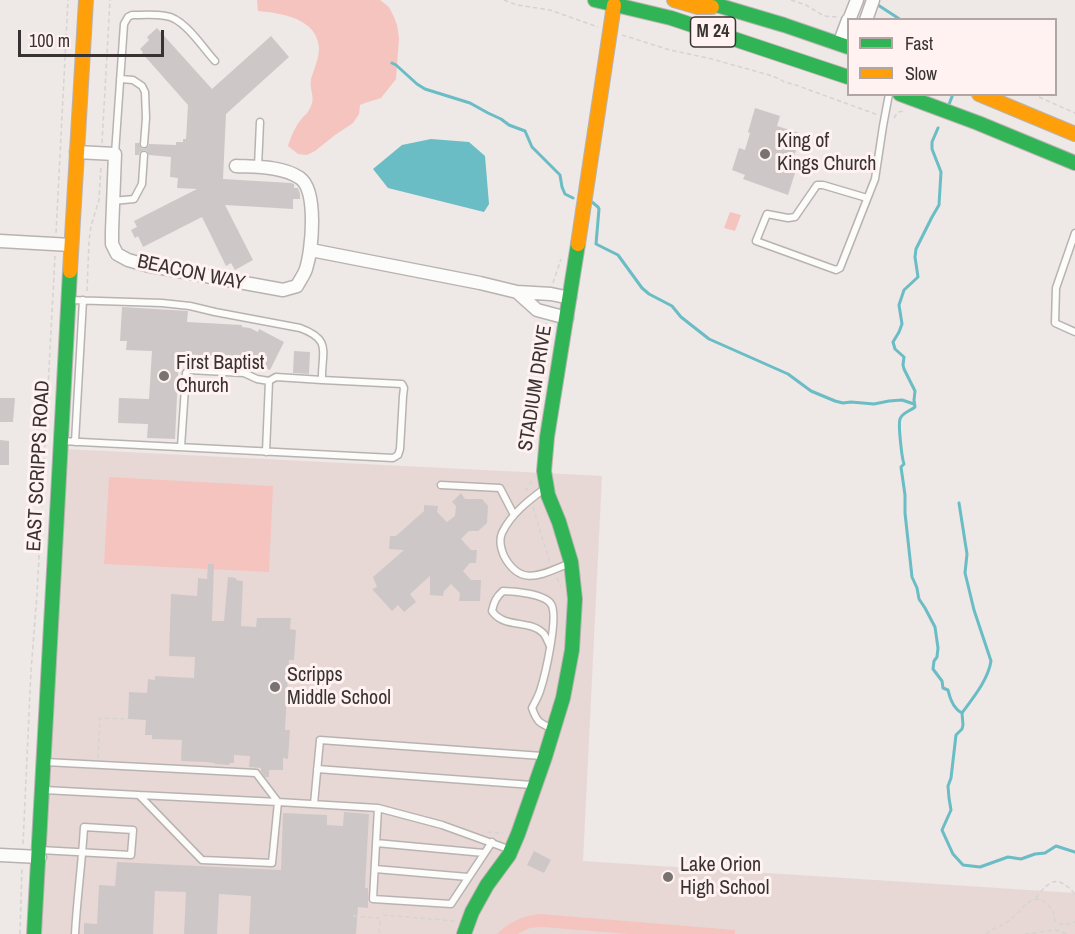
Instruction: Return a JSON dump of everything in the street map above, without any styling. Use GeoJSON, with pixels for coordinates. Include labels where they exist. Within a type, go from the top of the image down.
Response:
{"type":"FeatureCollection","features":[{"type":"Feature","properties":{"kind":"street","name":"EAST SCRIPPS ROAD"},"geometry":{"type":"LineString","coordinates":[[34,934],[44,790],[60,441],[86,0]]}},
{"type":"Feature","properties":{"kind":"street","name":"M 24"},"geometry":{"type":"LineString","coordinates":[[595,0],[615,2],[672,18],[847,76]]}},
{"type":"Feature","properties":{"kind":"street"},"geometry":{"type":"LineString","coordinates":[[674,0],[698,7],[726,8]]}},
{"type":"Feature","properties":{"kind":"street","name":"M 24"},"geometry":{"type":"LineString","coordinates":[[700,0],[844,46]]}},
{"type":"Feature","properties":{"kind":"street"},"geometry":{"type":"LineString","coordinates":[[850,18],[857,0]]}},
{"type":"Feature","properties":{"kind":"street"},"geometry":{"type":"LineString","coordinates":[[867,18],[873,0]]}},
{"type":"Feature","properties":{"kind":"street","name":"STADIUM DRIVE"},"geometry":{"type":"LineString","coordinates":[[461,928],[512,849],[554,729],[563,698],[572,650],[575,599],[570,555],[548,495],[544,471],[547,437],[615,2]]}},
{"type":"Feature","properties":{"kind":"street"},"geometry":{"type":"LineString","coordinates":[[844,46],[847,30]]}},
{"type":"Feature","properties":{"kind":"street"},"geometry":{"type":"LineString","coordinates":[[906,96],[1075,163]]}},
{"type":"Feature","properties":{"kind":"street"},"geometry":{"type":"LineString","coordinates":[[983,96],[1075,134]]}},
{"type":"Feature","properties":{"kind":"street"},"geometry":{"type":"LineString","coordinates":[[978,123],[998,103]]}},
{"type":"Feature","properties":{"kind":"street"},"geometry":{"type":"LineString","coordinates":[[76,152],[115,154]]}},
{"type":"Feature","properties":{"kind":"street","name":"BEACON WAY"},"geometry":{"type":"LineString","coordinates":[[115,154],[112,244],[117,254],[146,265],[283,290],[297,286],[305,272],[310,250],[311,207],[303,180],[288,171],[236,166]]}},
{"type":"Feature","properties":{"kind":"street"},"geometry":{"type":"LineString","coordinates":[[0,241],[71,245]]}},
{"type":"Feature","properties":{"kind":"street"},"geometry":{"type":"LineString","coordinates":[[310,250],[517,292],[551,294],[570,298]]}},
{"type":"Feature","properties":{"kind":"street"},"geometry":{"type":"LineString","coordinates":[[517,292],[537,310],[567,318]]}},
{"type":"Feature","properties":{"kind":"street"},"geometry":{"type":"LineString","coordinates":[[0,855],[40,854]]}},
{"type":"Feature","properties":{"kind":"lane"},"geometry":{"type":"LineString","coordinates":[[115,154],[124,24],[128,17],[132,15],[174,18],[214,61]]}},
{"type":"Feature","properties":{"kind":"lane"},"geometry":{"type":"LineString","coordinates":[[120,80],[133,80],[146,92],[144,144]]}},
{"type":"Feature","properties":{"kind":"lane"},"geometry":{"type":"LineString","coordinates":[[867,198],[816,185],[795,217],[766,214],[756,241],[838,270],[840,268],[877,174],[889,96]]}},
{"type":"Feature","properties":{"kind":"lane"},"geometry":{"type":"LineString","coordinates":[[258,167],[260,122]]}},
{"type":"Feature","properties":{"kind":"lane"},"geometry":{"type":"LineString","coordinates":[[113,201],[134,199],[142,184],[144,155]]}},
{"type":"Feature","properties":{"kind":"lane"},"geometry":{"type":"LineString","coordinates":[[1075,233],[1056,288],[1055,323],[1075,332]]}},
{"type":"Feature","properties":{"kind":"lane"},"geometry":{"type":"LineString","coordinates":[[68,300],[190,306],[300,328],[319,338],[323,346],[322,380]]}},
{"type":"Feature","properties":{"kind":"lane"},"geometry":{"type":"LineString","coordinates":[[75,442],[85,300]]}},
{"type":"Feature","properties":{"kind":"lane"},"geometry":{"type":"LineString","coordinates":[[60,441],[393,458],[398,455],[404,388],[402,384],[276,377],[269,381],[257,380],[244,374],[189,370],[186,373],[181,447]]}},
{"type":"Feature","properties":{"kind":"lane"},"geometry":{"type":"LineString","coordinates":[[266,452],[269,381]]}},
{"type":"Feature","properties":{"kind":"lane"},"geometry":{"type":"LineString","coordinates":[[441,485],[500,488],[514,515]]}},
{"type":"Feature","properties":{"kind":"lane"},"geometry":{"type":"LineString","coordinates":[[547,487],[514,515],[501,535],[501,549],[510,566],[522,575],[538,575],[571,562]]}},
{"type":"Feature","properties":{"kind":"lane"},"geometry":{"type":"LineString","coordinates":[[550,646],[543,634],[532,626],[509,623],[496,617],[492,611],[498,595],[503,591],[511,591],[547,600],[552,605],[554,614],[550,646],[540,690],[532,708],[540,724],[554,729]]}},
{"type":"Feature","properties":{"kind":"lane"},"geometry":{"type":"LineString","coordinates":[[314,804],[320,740],[545,757]]}},
{"type":"Feature","properties":{"kind":"lane"},"geometry":{"type":"LineString","coordinates":[[45,762],[256,773],[279,802],[272,863],[202,860],[139,795]]}},
{"type":"Feature","properties":{"kind":"lane"},"geometry":{"type":"LineString","coordinates":[[317,769],[536,785]]}},
{"type":"Feature","properties":{"kind":"lane"},"geometry":{"type":"LineString","coordinates":[[44,790],[378,808],[442,825],[512,849]]}},
{"type":"Feature","properties":{"kind":"lane"},"geometry":{"type":"LineString","coordinates":[[378,808],[373,899],[451,904],[492,842]]}},
{"type":"Feature","properties":{"kind":"lane"},"geometry":{"type":"LineString","coordinates":[[40,854],[82,852],[131,855],[133,830],[84,827],[82,852],[77,899],[75,934]]}},
{"type":"Feature","properties":{"kind":"lane"},"geometry":{"type":"LineString","coordinates":[[376,843],[484,853]]}},
{"type":"Feature","properties":{"kind":"lane"},"geometry":{"type":"LineString","coordinates":[[375,869],[468,877]]}},
{"type":"Feature","properties":{"kind":"path"},"geometry":{"type":"LineString","coordinates":[[20,934],[31,671],[68,0]]}},
{"type":"Feature","properties":{"kind":"path"},"geometry":{"type":"LineString","coordinates":[[85,300],[91,226],[99,200],[110,0]]}},
{"type":"Feature","properties":{"kind":"path"},"geometry":{"type":"LineString","coordinates":[[504,0],[517,5],[550,10],[670,50],[780,78],[784,82],[885,117],[894,119],[898,112],[904,110]]}},
{"type":"Feature","properties":{"kind":"path"},"geometry":{"type":"LineString","coordinates":[[791,0],[806,5],[824,16],[847,19]]}},
{"type":"Feature","properties":{"kind":"path"},"geometry":{"type":"LineString","coordinates":[[1037,96],[1075,113]]}},
{"type":"Feature","properties":{"kind":"path"},"geometry":{"type":"LineString","coordinates":[[98,758],[100,718],[128,719]]}},
{"type":"Feature","properties":{"kind":"path"},"geometry":{"type":"LineString","coordinates":[[1035,900],[1046,885],[1055,882],[1069,887],[1075,894]]}},
{"type":"Feature","properties":{"kind":"path"},"geometry":{"type":"LineString","coordinates":[[986,934],[1012,919],[1019,909],[1032,900],[1043,900],[1053,911],[1055,921],[1060,925],[1075,922]]}},
{"type":"Feature","properties":{"kind":"path"},"geometry":{"type":"LineString","coordinates":[[383,915],[461,928]]}},
{"type":"Feature","properties":{"kind":"path"},"geometry":{"type":"LineString","coordinates":[[353,916],[380,918],[379,934]]}},
{"type":"Feature","properties":{"kind":"path"},"geometry":{"type":"LineString","coordinates":[[1024,934],[1055,930],[1068,934]]}},
{"type":"Feature","properties":{"kind":"shaded area"},"geometry":{"type":"Polygon","coordinates":[[[257,0],[380,0],[389,7],[397,25],[399,38],[396,79],[381,98],[360,105],[359,114],[353,123],[307,155],[298,154],[288,146],[296,127],[308,112],[312,102],[311,79],[319,52],[317,38],[312,30],[296,19],[277,13],[258,11],[257,0]]]}},
{"type":"Feature","properties":{"kind":"shaded area"},"geometry":{"type":"Polygon","coordinates":[[[730,212],[741,215],[735,231],[724,228],[730,212]]]}},
{"type":"Feature","properties":{"kind":"shaded area"},"geometry":{"type":"Polygon","coordinates":[[[66,449],[602,476],[583,861],[1075,893],[1075,934],[41,934],[66,449]]]}},
{"type":"Feature","properties":{"kind":"shaded area"},"geometry":{"type":"Polygon","coordinates":[[[109,477],[273,486],[269,572],[104,564],[109,477]]]}},
{"type":"Feature","properties":{"kind":"shaded area"},"geometry":{"type":"Polygon","coordinates":[[[541,914],[735,930],[735,934],[628,934],[542,927],[530,928],[517,934],[497,934],[517,920],[541,914]]]}},
{"type":"Feature","properties":{"kind":"water"},"geometry":{"type":"Polygon","coordinates":[[[431,139],[469,142],[485,156],[489,204],[484,212],[388,188],[373,169],[402,145],[431,139]]]}},
{"type":"Feature","properties":{"kind":"building"},"geometry":{"type":"Polygon","coordinates":[[[157,28],[212,89],[271,36],[289,57],[226,114],[223,179],[291,183],[294,184],[294,188],[298,188],[300,194],[300,199],[293,199],[293,209],[225,205],[253,260],[235,270],[231,263],[226,266],[202,217],[143,247],[138,236],[135,238],[131,230],[137,227],[134,221],[197,189],[177,188],[178,178],[170,177],[171,157],[149,155],[144,150],[139,155],[135,155],[135,143],[139,143],[144,149],[149,144],[176,145],[176,142],[183,142],[183,139],[186,139],[188,105],[140,49],[149,40],[147,37],[157,28]]]}},
{"type":"Feature","properties":{"kind":"building","name":"King of Kings Church"},"geometry":{"type":"Polygon","coordinates":[[[755,108],[780,116],[777,126],[799,133],[789,171],[795,173],[788,195],[743,179],[745,175],[732,170],[739,148],[745,150],[755,108]]]}},
{"type":"Feature","properties":{"kind":"building","name":"First Baptist Church"},"geometry":{"type":"Polygon","coordinates":[[[122,307],[188,311],[187,322],[242,325],[242,327],[258,332],[259,329],[284,342],[270,370],[242,357],[179,354],[175,439],[147,438],[148,424],[118,423],[119,398],[149,399],[152,351],[126,350],[127,341],[120,341],[122,307]]]}},
{"type":"Feature","properties":{"kind":"building"},"geometry":{"type":"Polygon","coordinates":[[[294,351],[310,352],[309,374],[293,373],[294,351]]]}},
{"type":"Feature","properties":{"kind":"building"},"geometry":{"type":"Polygon","coordinates":[[[0,398],[15,398],[13,422],[0,422],[0,398]]]}},
{"type":"Feature","properties":{"kind":"building"},"geometry":{"type":"Polygon","coordinates":[[[0,440],[9,441],[9,465],[0,465],[0,440]]]}},
{"type":"Feature","properties":{"kind":"building"},"geometry":{"type":"Polygon","coordinates":[[[461,493],[465,499],[482,499],[488,506],[487,523],[478,531],[469,531],[461,539],[471,550],[477,550],[476,563],[470,563],[463,571],[471,580],[481,580],[480,601],[459,601],[460,593],[451,584],[444,591],[443,596],[430,595],[430,576],[410,594],[416,602],[404,612],[398,605],[392,611],[372,589],[377,587],[373,577],[404,550],[389,549],[390,536],[396,536],[424,511],[424,505],[438,506],[437,512],[447,522],[455,516],[456,506],[452,502],[461,493]]]}},
{"type":"Feature","properties":{"kind":"building","name":"Scripps Middle School"},"geometry":{"type":"Polygon","coordinates":[[[208,564],[214,564],[212,621],[224,621],[228,577],[243,581],[241,626],[256,627],[257,618],[291,618],[290,629],[296,630],[294,660],[289,660],[285,730],[290,730],[288,759],[283,758],[283,770],[269,770],[269,777],[265,777],[261,768],[249,767],[250,756],[234,755],[234,763],[229,765],[181,761],[182,740],[152,739],[152,735],[145,735],[146,720],[128,719],[129,692],[147,693],[148,679],[155,680],[155,676],[194,678],[195,657],[169,656],[171,594],[197,596],[198,578],[207,579],[208,564]]]}},
{"type":"Feature","properties":{"kind":"building"},"geometry":{"type":"Polygon","coordinates":[[[344,812],[369,814],[365,888],[368,888],[368,908],[358,907],[356,934],[249,934],[251,896],[219,894],[217,934],[184,934],[186,892],[155,891],[153,934],[84,934],[84,923],[97,924],[99,885],[115,886],[117,862],[281,870],[283,813],[327,815],[327,825],[343,826],[344,812]]]}},
{"type":"Feature","properties":{"kind":"building"},"geometry":{"type":"Polygon","coordinates":[[[534,851],[551,860],[544,873],[527,865],[534,851]]]}},
{"type":"Feature","properties":{"kind":"waterway"},"geometry":{"type":"LineString","coordinates":[[876,1],[878,5],[898,18]]}},
{"type":"Feature","properties":{"kind":"waterway"},"geometry":{"type":"LineString","coordinates":[[392,63],[425,89],[470,103],[509,125],[525,131],[532,147],[560,175],[565,194],[573,198]]}},
{"type":"Feature","properties":{"kind":"waterway"},"geometry":{"type":"LineString","coordinates":[[948,107],[952,96]]}},
{"type":"Feature","properties":{"kind":"waterway"},"geometry":{"type":"LineString","coordinates":[[938,128],[932,142],[932,149],[941,172],[939,205],[916,249],[918,277],[904,290],[899,305],[902,324],[893,342],[895,349],[904,357],[904,369],[915,391],[915,407],[902,415],[900,419],[900,442],[904,464],[901,467],[912,577],[919,599],[935,627],[938,648],[933,669],[942,681],[943,688],[948,690],[951,700],[962,713]]}},
{"type":"Feature","properties":{"kind":"waterway"},"geometry":{"type":"LineString","coordinates":[[592,202],[599,209],[596,244],[618,255],[642,288],[672,306],[681,317],[709,339],[788,374],[811,391],[835,401],[874,404],[902,400],[914,404]]}},
{"type":"Feature","properties":{"kind":"waterway"},"geometry":{"type":"LineString","coordinates":[[959,503],[967,554],[965,573],[974,610],[991,661],[983,682],[962,713],[963,725],[956,735],[948,786],[951,810],[942,830],[953,854],[963,865],[980,867],[1008,857],[1021,859],[1045,853],[1056,846],[1075,852]]}},
{"type":"Feature","properties":{"kind":"traffic: fast"},"geometry":{"type":"LineString","coordinates":[[595,0],[671,18],[847,77]]}},
{"type":"Feature","properties":{"kind":"traffic: fast"},"geometry":{"type":"LineString","coordinates":[[700,0],[847,47]]}},
{"type":"Feature","properties":{"kind":"traffic: fast"},"geometry":{"type":"LineString","coordinates":[[905,96],[1075,163]]}},
{"type":"Feature","properties":{"kind":"traffic: fast"},"geometry":{"type":"LineString","coordinates":[[464,934],[472,912],[487,885],[509,855],[518,834],[563,698],[572,650],[575,599],[571,562],[548,495],[544,471],[547,437],[578,244]]}},
{"type":"Feature","properties":{"kind":"traffic: fast"},"geometry":{"type":"LineString","coordinates":[[34,934],[70,271]]}},
{"type":"Feature","properties":{"kind":"traffic: slow"},"geometry":{"type":"LineString","coordinates":[[70,271],[86,0]]}},
{"type":"Feature","properties":{"kind":"traffic: slow"},"geometry":{"type":"LineString","coordinates":[[674,0],[698,7],[712,7]]}},
{"type":"Feature","properties":{"kind":"traffic: slow"},"geometry":{"type":"LineString","coordinates":[[578,244],[614,5]]}},
{"type":"Feature","properties":{"kind":"traffic: slow"},"geometry":{"type":"LineString","coordinates":[[984,96],[1075,134]]}},
{"type":"Feature","properties":{"kind":"place","name":"King of Kings Church"},"geometry":{"type":"Point","coordinates":[765,154]}},
{"type":"Feature","properties":{"kind":"place","name":"First Baptist Church"},"geometry":{"type":"Point","coordinates":[164,376]}},
{"type":"Feature","properties":{"kind":"place","name":"Scripps Middle School"},"geometry":{"type":"Point","coordinates":[275,687]}},
{"type":"Feature","properties":{"kind":"place","name":"Lake Orion High School"},"geometry":{"type":"Point","coordinates":[668,877]}}]}
